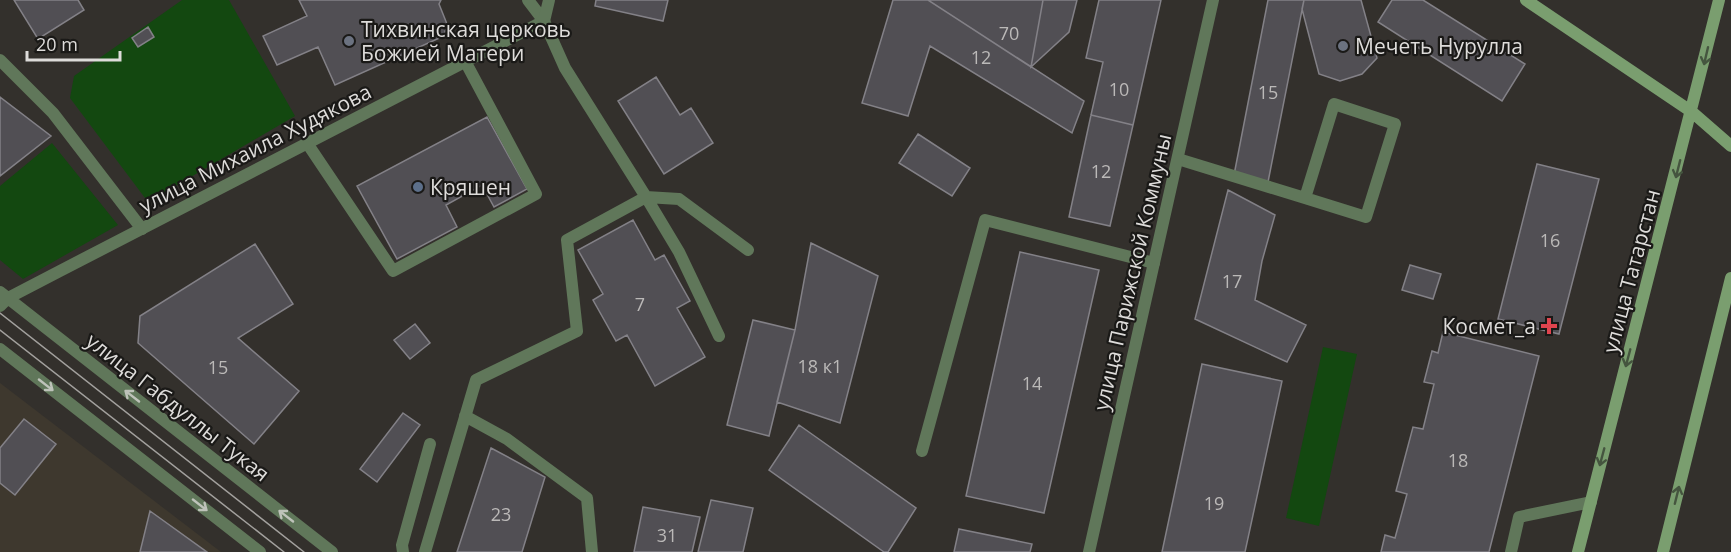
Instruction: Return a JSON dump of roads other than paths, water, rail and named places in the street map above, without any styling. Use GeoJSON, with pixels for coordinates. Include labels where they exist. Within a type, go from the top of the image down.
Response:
{"type":"FeatureCollection","features":[{"type":"Feature","properties":{"kind":"main road"},"geometry":{"type":"LineString","coordinates":[[1526,0],[1692,112],[1731,146]]}},
{"type":"Feature","properties":{"kind":"main road","name":"улица Татарстан"},"geometry":{"type":"LineString","coordinates":[[1578,552],[1719,0]]}},
{"type":"Feature","properties":{"kind":"main road"},"geometry":{"type":"LineString","coordinates":[[1663,552],[1731,278]]}},
{"type":"Feature","properties":{"kind":"street"},"geometry":{"type":"LineString","coordinates":[[528,0],[544,21],[565,68],[679,252],[719,336]]}},
{"type":"Feature","properties":{"kind":"street"},"geometry":{"type":"LineString","coordinates":[[544,21],[549,0]]}},
{"type":"Feature","properties":{"kind":"street","name":"улица Парижской Коммуны"},"geometry":{"type":"LineString","coordinates":[[1089,552],[1213,0]]}},
{"type":"Feature","properties":{"kind":"street","name":"улица Михаила Худякова"},"geometry":{"type":"LineString","coordinates":[[3,299],[544,21]]}},
{"type":"Feature","properties":{"kind":"street"},"geometry":{"type":"LineString","coordinates":[[0,60],[53,113],[142,229]]}},
{"type":"Feature","properties":{"kind":"street"},"geometry":{"type":"LineString","coordinates":[[307,143],[393,271],[537,194],[465,61]]}},
{"type":"Feature","properties":{"kind":"street"},"geometry":{"type":"LineString","coordinates":[[1178,159],[1366,217],[1395,124],[1334,105],[1305,198]]}},
{"type":"Feature","properties":{"kind":"street"},"geometry":{"type":"LineString","coordinates":[[425,552],[476,380],[577,331],[567,240],[646,197],[679,199],[748,250]]}},
{"type":"Feature","properties":{"kind":"street"},"geometry":{"type":"LineString","coordinates":[[922,452],[985,219],[1154,262]]}},
{"type":"Feature","properties":{"kind":"street","name":"улица Габдуллы Тукая"},"geometry":{"type":"LineString","coordinates":[[3,299],[332,552]]}},
{"type":"Feature","properties":{"kind":"street"},"geometry":{"type":"LineString","coordinates":[[0,349],[260,552]]}},
{"type":"Feature","properties":{"kind":"street"},"geometry":{"type":"LineString","coordinates":[[465,416],[507,439],[587,498],[592,552]]}},
{"type":"Feature","properties":{"kind":"street"},"geometry":{"type":"LineString","coordinates":[[403,552],[402,545],[430,444]]}},
{"type":"Feature","properties":{"kind":"street"},"geometry":{"type":"LineString","coordinates":[[1510,552],[1519,517],[1591,502]]}},
{"type":"Feature","properties":{"kind":"tram line"},"geometry":{"type":"LineString","coordinates":[[0,313],[304,552]]}},
{"type":"Feature","properties":{"kind":"tram line"},"geometry":{"type":"LineString","coordinates":[[0,330],[284,552]]}},
{"type":"Feature","properties":{"kind":"place","name":"Тихвинская церковь Божией Матери"},"geometry":{"type":"Point","coordinates":[349,41]}},
{"type":"Feature","properties":{"kind":"place","name":"Мечеть Нурулла"},"geometry":{"type":"Point","coordinates":[1343,46]}},
{"type":"Feature","properties":{"kind":"place","name":"Кряшен"},"geometry":{"type":"Point","coordinates":[418,187]}},
{"type":"Feature","properties":{"kind":"place","name":"Космет_а"},"geometry":{"type":"Point","coordinates":[1549,326]}}]}
